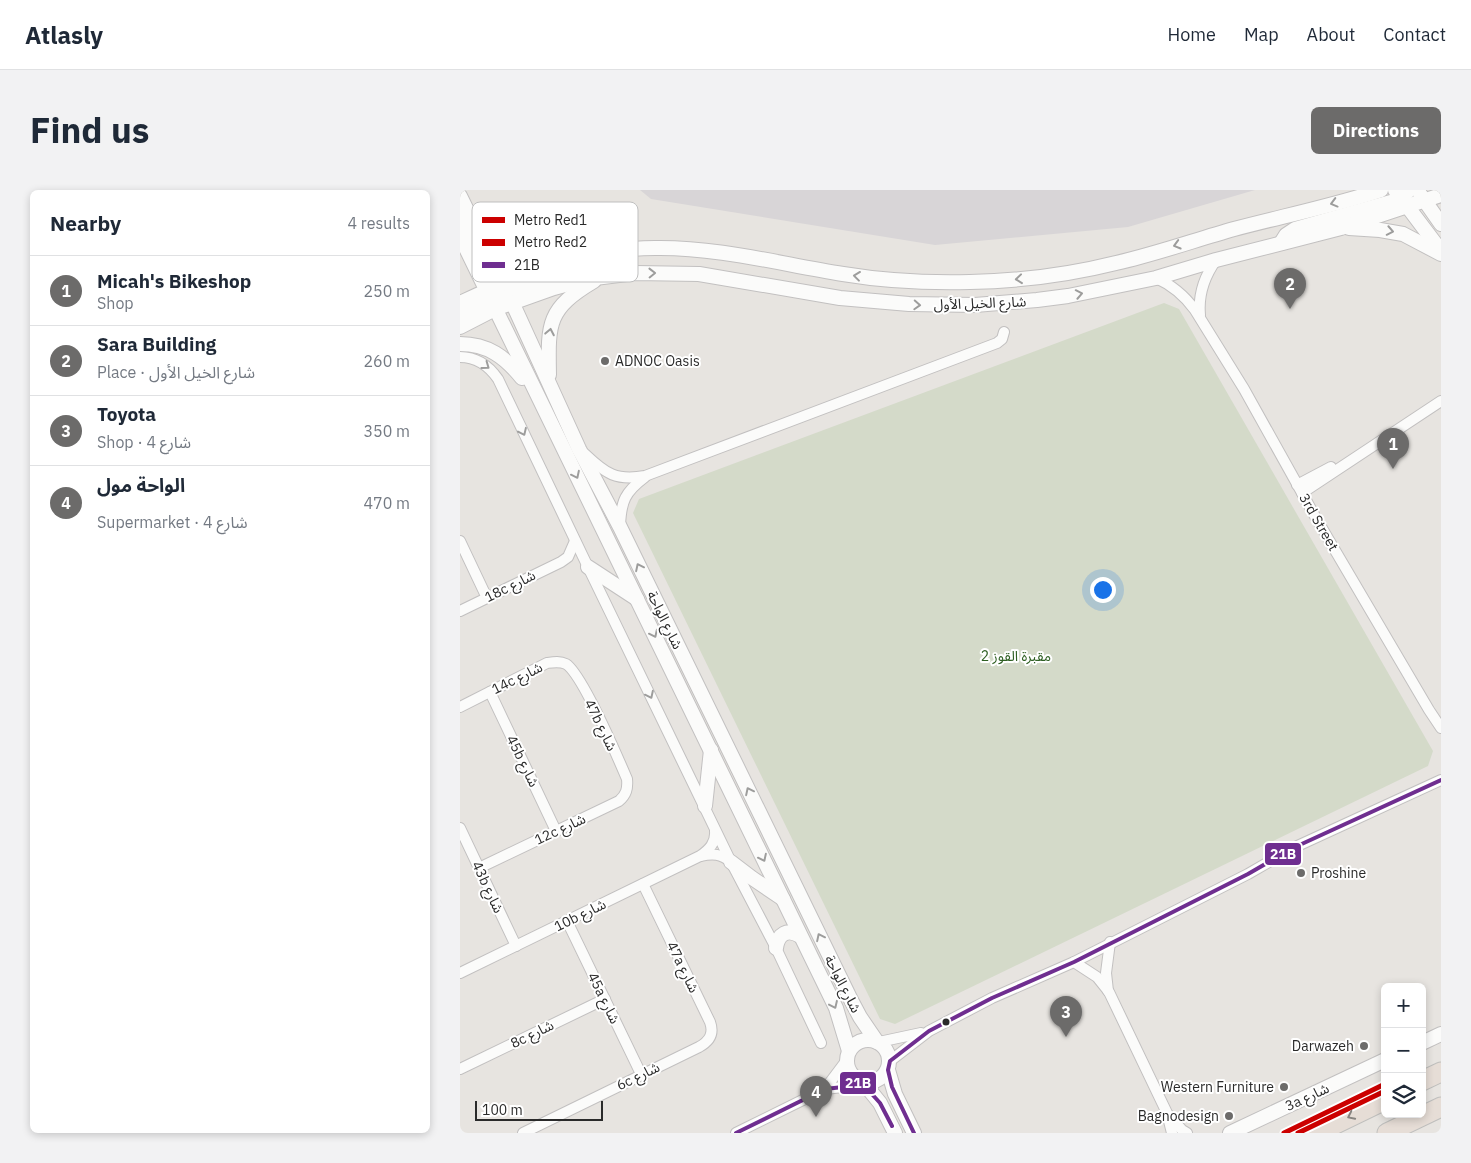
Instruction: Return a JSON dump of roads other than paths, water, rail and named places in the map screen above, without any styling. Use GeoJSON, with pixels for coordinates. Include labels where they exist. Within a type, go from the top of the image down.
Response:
{"type":"FeatureCollection","features":[{"type":"Feature","properties":{"kind":"highway"},"geometry":{"type":"LineString","coordinates":[[1426,1079],[1441,1072]]}},
{"type":"Feature","properties":{"kind":"highway"},"geometry":{"type":"LineString","coordinates":[[1317,1133],[1381,1102]]}},
{"type":"Feature","properties":{"kind":"highway"},"geometry":{"type":"LineString","coordinates":[[1387,1133],[1441,1106]]}},
{"type":"Feature","properties":{"kind":"main road","name":"شارع الخيل الأول"},"geometry":{"type":"LineString","coordinates":[[638,249],[676,248],[733,254],[877,279],[940,282],[1004,281],[1063,274],[1117,263],[1381,190]]}},
{"type":"Feature","properties":{"kind":"main road","name":"شارع الخيل الأول"},"geometry":{"type":"LineString","coordinates":[[638,273],[699,274],[840,298],[943,306],[1037,300],[1068,296],[1156,278],[1216,260],[1341,228],[1412,195],[1441,195]]}},
{"type":"Feature","properties":{"kind":"main road"},"geometry":{"type":"LineString","coordinates":[[1412,195],[1441,224]]}},
{"type":"Feature","properties":{"kind":"main road"},"geometry":{"type":"LineString","coordinates":[[1280,244],[1286,235],[1295,229],[1412,195]]}},
{"type":"Feature","properties":{"kind":"main road"},"geometry":{"type":"LineString","coordinates":[[1412,195],[1441,253]]}},
{"type":"Feature","properties":{"kind":"main road"},"geometry":{"type":"LineString","coordinates":[[461,198],[472,213]]}},
{"type":"Feature","properties":{"kind":"main road","name":"شارع الواحة"},"geometry":{"type":"LineString","coordinates":[[461,198],[472,226]]}},
{"type":"Feature","properties":{"kind":"main road"},"geometry":{"type":"LineString","coordinates":[[460,218],[472,242]]}},
{"type":"Feature","properties":{"kind":"main road"},"geometry":{"type":"LineString","coordinates":[[1341,228],[1380,230],[1403,234],[1441,253]]}},
{"type":"Feature","properties":{"kind":"main road","name":"شارع الواحة"},"geometry":{"type":"LineString","coordinates":[[460,236],[472,254]]}},
{"type":"Feature","properties":{"kind":"main road","name":"شارع الواحة"},"geometry":{"type":"LineString","coordinates":[[490,282],[549,381],[579,449],[620,527],[855,1008],[878,1042]]}},
{"type":"Feature","properties":{"kind":"main road"},"geometry":{"type":"LineString","coordinates":[[492,282],[553,406],[562,411]]}},
{"type":"Feature","properties":{"kind":"main road","name":"شارع الواحة"},"geometry":{"type":"LineString","coordinates":[[494,282],[539,400],[638,599],[836,1008],[848,1056]]}},
{"type":"Feature","properties":{"kind":"main road","name":"شارع الخيل الأول"},"geometry":{"type":"LineString","coordinates":[[460,326],[499,296],[526,282]]}},
{"type":"Feature","properties":{"kind":"main road"},"geometry":{"type":"LineString","coordinates":[[460,315],[499,296],[537,282]]}},
{"type":"Feature","properties":{"kind":"main road","name":"شارع الخيل الأول"},"geometry":{"type":"LineString","coordinates":[[460,302],[576,282]]}},
{"type":"Feature","properties":{"kind":"main road"},"geometry":{"type":"LineString","coordinates":[[549,381],[548,338],[553,319],[564,302],[593,282]]}},
{"type":"Feature","properties":{"kind":"main road"},"geometry":{"type":"LineString","coordinates":[[460,344],[484,347],[502,356],[510,363],[539,400]]}},
{"type":"Feature","properties":{"kind":"main road"},"geometry":{"type":"LineString","coordinates":[[588,566],[612,584],[638,599]]}},
{"type":"Feature","properties":{"kind":"main road"},"geometry":{"type":"LineString","coordinates":[[705,806],[711,750]]}},
{"type":"Feature","properties":{"kind":"main road"},"geometry":{"type":"LineString","coordinates":[[731,862],[783,899]]}},
{"type":"Feature","properties":{"kind":"main road"},"geometry":{"type":"LineString","coordinates":[[776,948],[778,937],[783,933],[789,931],[800,936]]}},
{"type":"Feature","properties":{"kind":"main road"},"geometry":{"type":"LineString","coordinates":[[1426,1041],[1441,1034]]}},
{"type":"Feature","properties":{"kind":"main road"},"geometry":{"type":"LineString","coordinates":[[895,1133],[880,1103],[862,1082],[851,1074],[848,1056],[858,1042],[864,1040],[878,1042],[888,1054],[895,1094],[914,1133]]}},
{"type":"Feature","properties":{"kind":"main road","name":"3a شارع"},"geometry":{"type":"LineString","coordinates":[[1230,1133],[1381,1062]]}},
{"type":"Feature","properties":{"kind":"main road"},"geometry":{"type":"LineString","coordinates":[[862,1082],[880,1079],[889,1065]]}},
{"type":"Feature","properties":{"kind":"street"},"geometry":{"type":"LineString","coordinates":[[1200,319],[1199,308],[1202,288],[1210,268],[1216,260]]}},
{"type":"Feature","properties":{"kind":"street","name":"3rd Street"},"geometry":{"type":"LineString","coordinates":[[1156,278],[1174,288],[1189,301],[1244,389],[1300,489],[1439,726],[1441,738]]}},
{"type":"Feature","properties":{"kind":"street"},"geometry":{"type":"LineString","coordinates":[[579,449],[608,474],[630,479],[645,476],[997,344],[1002,339],[1004,332]]}},
{"type":"Feature","properties":{"kind":"street"},"geometry":{"type":"LineString","coordinates":[[460,357],[469,357],[483,363],[498,379],[575,541],[731,862],[776,948],[821,1044]]}},
{"type":"Feature","properties":{"kind":"street"},"geometry":{"type":"LineString","coordinates":[[1300,489],[1347,464],[1441,402]]}},
{"type":"Feature","properties":{"kind":"street"},"geometry":{"type":"LineString","coordinates":[[620,527],[622,504],[627,493],[645,476]]}},
{"type":"Feature","properties":{"kind":"street","name":"18c شارع"},"geometry":{"type":"LineString","coordinates":[[460,611],[561,562],[568,557],[575,541]]}},
{"type":"Feature","properties":{"kind":"street"},"geometry":{"type":"LineString","coordinates":[[460,542],[487,598]]}},
{"type":"Feature","properties":{"kind":"street"},"geometry":{"type":"LineString","coordinates":[[561,562],[577,562],[588,566]]}},
{"type":"Feature","properties":{"kind":"street","name":"14c شارع"},"geometry":{"type":"LineString","coordinates":[[460,707],[551,662],[567,664],[574,672]]}},
{"type":"Feature","properties":{"kind":"street","name":"47b شارع"},"geometry":{"type":"LineString","coordinates":[[574,672],[601,722],[627,779]]}},
{"type":"Feature","properties":{"kind":"street","name":"45b شارع"},"geometry":{"type":"LineString","coordinates":[[490,692],[556,831]]}},
{"type":"Feature","properties":{"kind":"street","name":"12c شارع"},"geometry":{"type":"LineString","coordinates":[[479,868],[619,801],[627,792],[627,779]]}},
{"type":"Feature","properties":{"kind":"street"},"geometry":{"type":"LineString","coordinates":[[878,1042],[898,1040],[929,1031],[992,998],[1074,962],[1110,942],[1240,878],[1293,848],[1441,780]]}},
{"type":"Feature","properties":{"kind":"street","name":"10b شارع"},"geometry":{"type":"LineString","coordinates":[[460,973],[700,856],[715,841],[714,826]]}},
{"type":"Feature","properties":{"kind":"street","name":"43b شارع"},"geometry":{"type":"LineString","coordinates":[[460,828],[516,946]]}},
{"type":"Feature","properties":{"kind":"street"},"geometry":{"type":"LineString","coordinates":[[700,856],[719,855],[731,862]]}},
{"type":"Feature","properties":{"kind":"street","name":"47a شارع"},"geometry":{"type":"LineString","coordinates":[[643,884],[710,1022],[712,1032],[709,1039],[699,1047]]}},
{"type":"Feature","properties":{"kind":"street","name":"45a شارع"},"geometry":{"type":"LineString","coordinates":[[567,921],[641,1074]]}},
{"type":"Feature","properties":{"kind":"street"},"geometry":{"type":"LineString","coordinates":[[1109,992],[1106,973],[1110,942]]}},
{"type":"Feature","properties":{"kind":"street"},"geometry":{"type":"LineString","coordinates":[[1074,962],[1097,977],[1109,992],[1167,1113],[1172,1133]]}},
{"type":"Feature","properties":{"kind":"street","name":"8c شارع"},"geometry":{"type":"LineString","coordinates":[[460,1070],[605,999]]}},
{"type":"Feature","properties":{"kind":"street"},"geometry":{"type":"LineString","coordinates":[[889,1065],[929,1031]]}},
{"type":"Feature","properties":{"kind":"street","name":"6c شارع"},"geometry":{"type":"LineString","coordinates":[[523,1133],[699,1047]]}},
{"type":"Feature","properties":{"kind":"street"},"geometry":{"type":"LineString","coordinates":[[825,1089],[848,1056]]}},
{"type":"Feature","properties":{"kind":"street"},"geometry":{"type":"LineString","coordinates":[[736,1133],[825,1089],[862,1082]]}},
{"type":"Feature","properties":{"kind":"street"},"geometry":{"type":"LineString","coordinates":[[1167,1113],[1187,1133]]}},
{"type":"Feature","properties":{"kind":"metro line","name":"Red1"},"geometry":{"type":"LineString","coordinates":[[1284,1133],[1381,1086]]}},
{"type":"Feature","properties":{"kind":"metro line","name":"Red2"},"geometry":{"type":"LineString","coordinates":[[1298,1133],[1381,1093]]}},
{"type":"Feature","properties":{"kind":"place","name":"Sara Building"},"geometry":{"type":"Point","coordinates":[1290,309]}},
{"type":"Feature","properties":{"kind":"place","name":"ADNOC Oasis"},"geometry":{"type":"Point","coordinates":[605,361]}},
{"type":"Feature","properties":{"kind":"place","name":"Micah's Bikeshop"},"geometry":{"type":"Point","coordinates":[1393,469]}},
{"type":"Feature","properties":{"kind":"place","name":"Proshine"},"geometry":{"type":"Point","coordinates":[1301,873]}},
{"type":"Feature","properties":{"kind":"place","name":"Toyota"},"geometry":{"type":"Point","coordinates":[1066,1037]}},
{"type":"Feature","properties":{"kind":"place","name":"Darwazeh"},"geometry":{"type":"Point","coordinates":[1364,1046]}},
{"type":"Feature","properties":{"kind":"place","name":"Western Furniture"},"geometry":{"type":"Point","coordinates":[1284,1087]}},
{"type":"Feature","properties":{"kind":"place","name":"Bagnodesign"},"geometry":{"type":"Point","coordinates":[1229,1116]}},
{"type":"Feature","properties":{"kind":"place","name":"الواحة مول"},"geometry":{"type":"Point","coordinates":[816,1117]}},
{"type":"Feature","properties":{"kind":"park label","name":"مقبرة القوز 2"},"geometry":{"type":"Point","coordinates":[1016,656]}}]}
